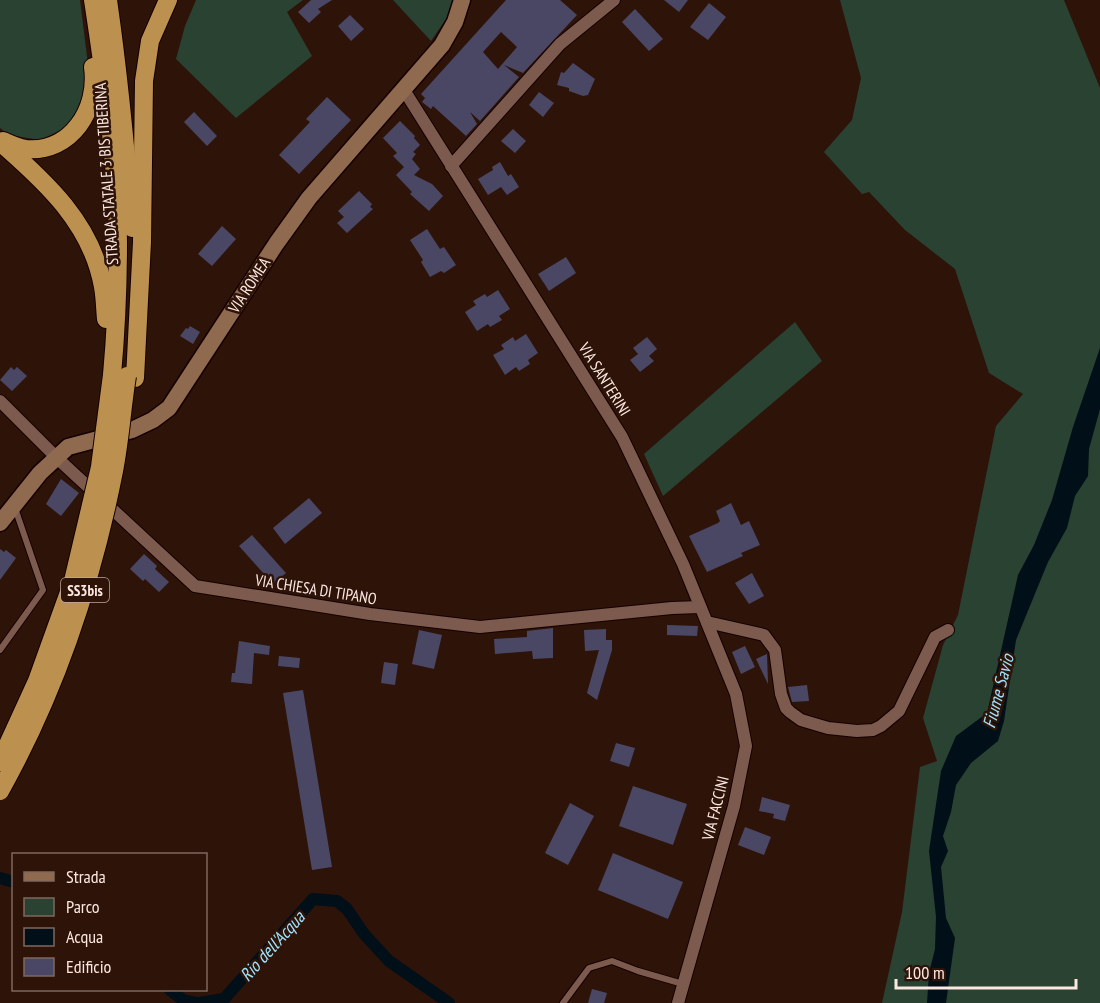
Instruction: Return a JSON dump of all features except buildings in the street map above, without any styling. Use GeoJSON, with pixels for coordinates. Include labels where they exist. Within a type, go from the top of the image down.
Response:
{"type":"FeatureCollection","features":[{"type":"Feature","properties":{"kind":"highway"},"geometry":{"type":"LineString","coordinates":[[0,141],[24,148],[43,148],[61,142],[78,127],[91,105],[95,80],[87,19],[88,0]]}},
{"type":"Feature","properties":{"kind":"highway","name":"STRADA STATALE 3 BIS TIBERINA"},"geometry":{"type":"LineString","coordinates":[[93,0],[112,144],[118,240],[116,329],[119,376]]}},
{"type":"Feature","properties":{"kind":"highway","name":"STRADA STATALE 3 BIS TIBERINA"},"geometry":{"type":"LineString","coordinates":[[108,0],[126,142],[132,241],[130,330],[119,376]]}},
{"type":"Feature","properties":{"kind":"highway"},"geometry":{"type":"LineString","coordinates":[[107,469],[98,423],[119,376],[142,242],[144,81],[150,41],[168,0]]}},
{"type":"Feature","properties":{"kind":"highway"},"geometry":{"type":"LineString","coordinates":[[0,141],[59,196],[91,250],[103,286],[107,328],[129,426],[107,469]]}},
{"type":"Feature","properties":{"kind":"highway","name":"SS3bis"},"geometry":{"type":"LineString","coordinates":[[0,762],[37,681],[73,581],[107,469]]}},
{"type":"Feature","properties":{"kind":"highway","name":"SS3bis"},"geometry":{"type":"LineString","coordinates":[[0,791],[50,688],[83,596],[107,469]]}},
{"type":"Feature","properties":{"kind":"main road","name":"VIA ROMEA"},"geometry":{"type":"LineString","coordinates":[[0,523],[40,473],[68,447],[132,430],[153,420],[169,408],[276,244],[309,198],[442,45],[455,22],[462,0]]}},
{"type":"Feature","properties":{"kind":"street"},"geometry":{"type":"LineString","coordinates":[[451,166],[560,44],[614,0]]}},
{"type":"Feature","properties":{"kind":"street","name":"VIA SANTERINI"},"geometry":{"type":"LineString","coordinates":[[404,90],[622,437],[683,564],[707,622]]}},
{"type":"Feature","properties":{"kind":"street","name":"VIA CHIESA DI TIPANO"},"geometry":{"type":"LineString","coordinates":[[0,401],[57,458],[195,586],[370,614],[480,627],[700,607]]}},
{"type":"Feature","properties":{"kind":"street"},"geometry":{"type":"LineString","coordinates":[[707,622],[764,635],[775,650],[781,694],[786,708],[795,717],[828,728],[857,731],[873,730],[899,711],[935,637],[948,630]]}},
{"type":"Feature","properties":{"kind":"street","name":"VIA FACCINI"},"geometry":{"type":"LineString","coordinates":[[678,1003],[734,806],[746,746],[736,694],[707,622]]}},
{"type":"Feature","properties":{"kind":"lane"},"geometry":{"type":"LineString","coordinates":[[0,650],[43,590],[14,504]]}},
{"type":"Feature","properties":{"kind":"lane"},"geometry":{"type":"LineString","coordinates":[[563,1003],[588,968],[612,961],[683,984]]}},
{"type":"Feature","properties":{"kind":"green space"},"geometry":{"type":"Polygon","coordinates":[[[0,0],[80,0],[88,64],[86,100],[69,126],[40,140],[9,135],[0,128],[0,0]]]}},
{"type":"Feature","properties":{"kind":"green space"},"geometry":{"type":"Polygon","coordinates":[[[196,0],[303,0],[287,12],[312,56],[236,118],[176,59],[185,26],[196,0]]]}},
{"type":"Feature","properties":{"kind":"green space"},"geometry":{"type":"Polygon","coordinates":[[[393,0],[459,0],[431,41],[393,0]]]}},
{"type":"Feature","properties":{"kind":"green space"},"geometry":{"type":"Polygon","coordinates":[[[840,0],[1064,0],[1100,88],[1100,1003],[882,1003],[902,912],[920,767],[937,761],[923,718],[943,645],[958,615],[996,426],[1023,394],[989,373],[955,269],[905,230],[869,192],[862,194],[824,152],[852,120],[861,78],[840,0]]]}},
{"type":"Feature","properties":{"kind":"green space"},"geometry":{"type":"Polygon","coordinates":[[[795,322],[822,361],[663,496],[644,454],[795,322]]]}},
{"type":"Feature","properties":{"kind":"water","name":"Fiume Savio"},"geometry":{"type":"Polygon","coordinates":[[[1100,348],[1100,409],[1089,449],[1088,476],[1075,496],[1067,528],[1048,562],[1016,640],[1004,721],[998,741],[971,763],[956,785],[951,812],[943,836],[948,851],[941,867],[946,918],[955,938],[946,1003],[927,1003],[929,973],[935,949],[936,917],[929,851],[941,771],[956,736],[987,713],[1018,575],[1034,545],[1052,500],[1073,427],[1100,348]]]}},
{"type":"Feature","properties":{"kind":"waterway","name":"Rio dell'Acqua"},"geometry":{"type":"LineString","coordinates":[[0,878],[12,881]]}},
{"type":"Feature","properties":{"kind":"waterway","name":"Rio dell'Acqua"},"geometry":{"type":"LineString","coordinates":[[200,1003],[224,999],[313,899],[337,901],[347,909],[364,934],[389,961],[449,1003]]}},
{"type":"Feature","properties":{"kind":"waterway","name":"Rio dell'Acqua"},"geometry":{"type":"LineString","coordinates":[[171,991],[183,1000],[197,1003]]}}]}
